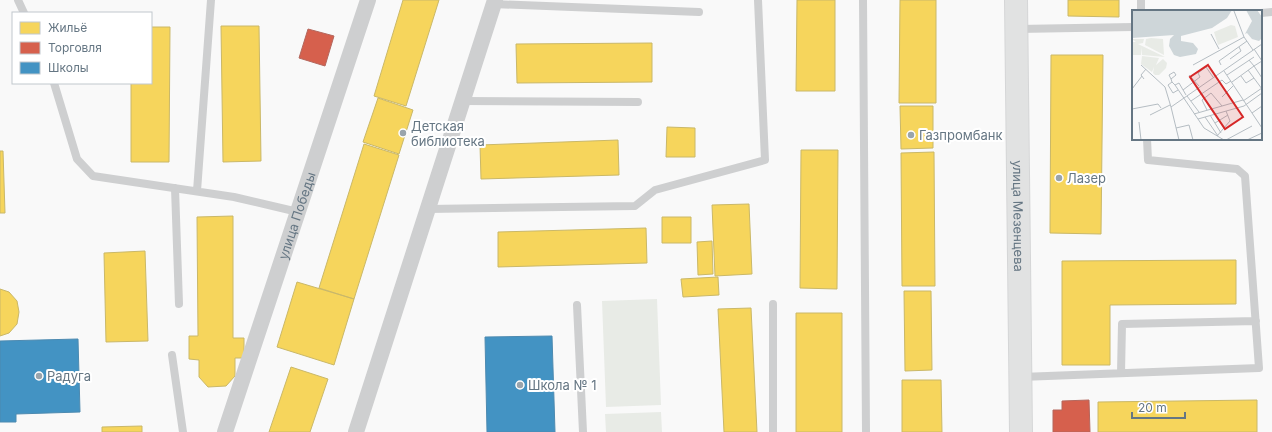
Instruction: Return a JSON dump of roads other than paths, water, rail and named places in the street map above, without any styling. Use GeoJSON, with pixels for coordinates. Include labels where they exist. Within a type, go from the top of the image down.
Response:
{"type":"FeatureCollection","features":[{"type":"Feature","properties":{"kind":"main road","name":"улица Мезенцева"},"geometry":{"type":"LineString","coordinates":[[1016,0],[1020,432]]}},
{"type":"Feature","properties":{"kind":"street","name":"улица Победы"},"geometry":{"type":"LineString","coordinates":[[225,432],[368,0]]}},
{"type":"Feature","properties":{"kind":"street"},"geometry":{"type":"LineString","coordinates":[[356,432],[494,2]]}},
{"type":"Feature","properties":{"kind":"lane"},"geometry":{"type":"LineString","coordinates":[[18,0],[24,12]]}},
{"type":"Feature","properties":{"kind":"lane"},"geometry":{"type":"LineString","coordinates":[[197,191],[211,0]]}},
{"type":"Feature","properties":{"kind":"lane"},"geometry":{"type":"LineString","coordinates":[[428,209],[635,206],[654,190],[765,160],[758,0]]}},
{"type":"Feature","properties":{"kind":"lane"},"geometry":{"type":"LineString","coordinates":[[863,0],[866,432]]}},
{"type":"Feature","properties":{"kind":"lane"},"geometry":{"type":"LineString","coordinates":[[494,2],[699,12]]}},
{"type":"Feature","properties":{"kind":"lane"},"geometry":{"type":"LineString","coordinates":[[1262,13],[1272,12]]}},
{"type":"Feature","properties":{"kind":"lane"},"geometry":{"type":"LineString","coordinates":[[1016,29],[1132,27]]}},
{"type":"Feature","properties":{"kind":"lane"},"geometry":{"type":"LineString","coordinates":[[54,84],[77,159],[93,176],[234,197],[298,212]]}},
{"type":"Feature","properties":{"kind":"lane"},"geometry":{"type":"LineString","coordinates":[[462,101],[638,102]]}},
{"type":"Feature","properties":{"kind":"lane"},"geometry":{"type":"LineString","coordinates":[[1020,377],[1259,368],[1245,176],[1237,169],[1148,160],[1147,140]]}},
{"type":"Feature","properties":{"kind":"lane"},"geometry":{"type":"LineString","coordinates":[[175,188],[179,304]]}},
{"type":"Feature","properties":{"kind":"lane"},"geometry":{"type":"LineString","coordinates":[[773,304],[773,432]]}},
{"type":"Feature","properties":{"kind":"lane"},"geometry":{"type":"LineString","coordinates":[[577,305],[583,432]]}},
{"type":"Feature","properties":{"kind":"lane"},"geometry":{"type":"LineString","coordinates":[[1121,373],[1122,324],[1256,322]]}},
{"type":"Feature","properties":{"kind":"lane"},"geometry":{"type":"LineString","coordinates":[[172,356],[183,432]]}},
{"type":"Feature","properties":{"kind":"place","name":"Детская библиотека"},"geometry":{"type":"Point","coordinates":[403,133]}},
{"type":"Feature","properties":{"kind":"place","name":"Газпромбанк"},"geometry":{"type":"Point","coordinates":[911,135]}},
{"type":"Feature","properties":{"kind":"place","name":"Лазер"},"geometry":{"type":"Point","coordinates":[1059,178]}},
{"type":"Feature","properties":{"kind":"place","name":"Радуга"},"geometry":{"type":"Point","coordinates":[39,376]}},
{"type":"Feature","properties":{"kind":"place","name":"Школа № 1"},"geometry":{"type":"Point","coordinates":[520,385]}}]}
